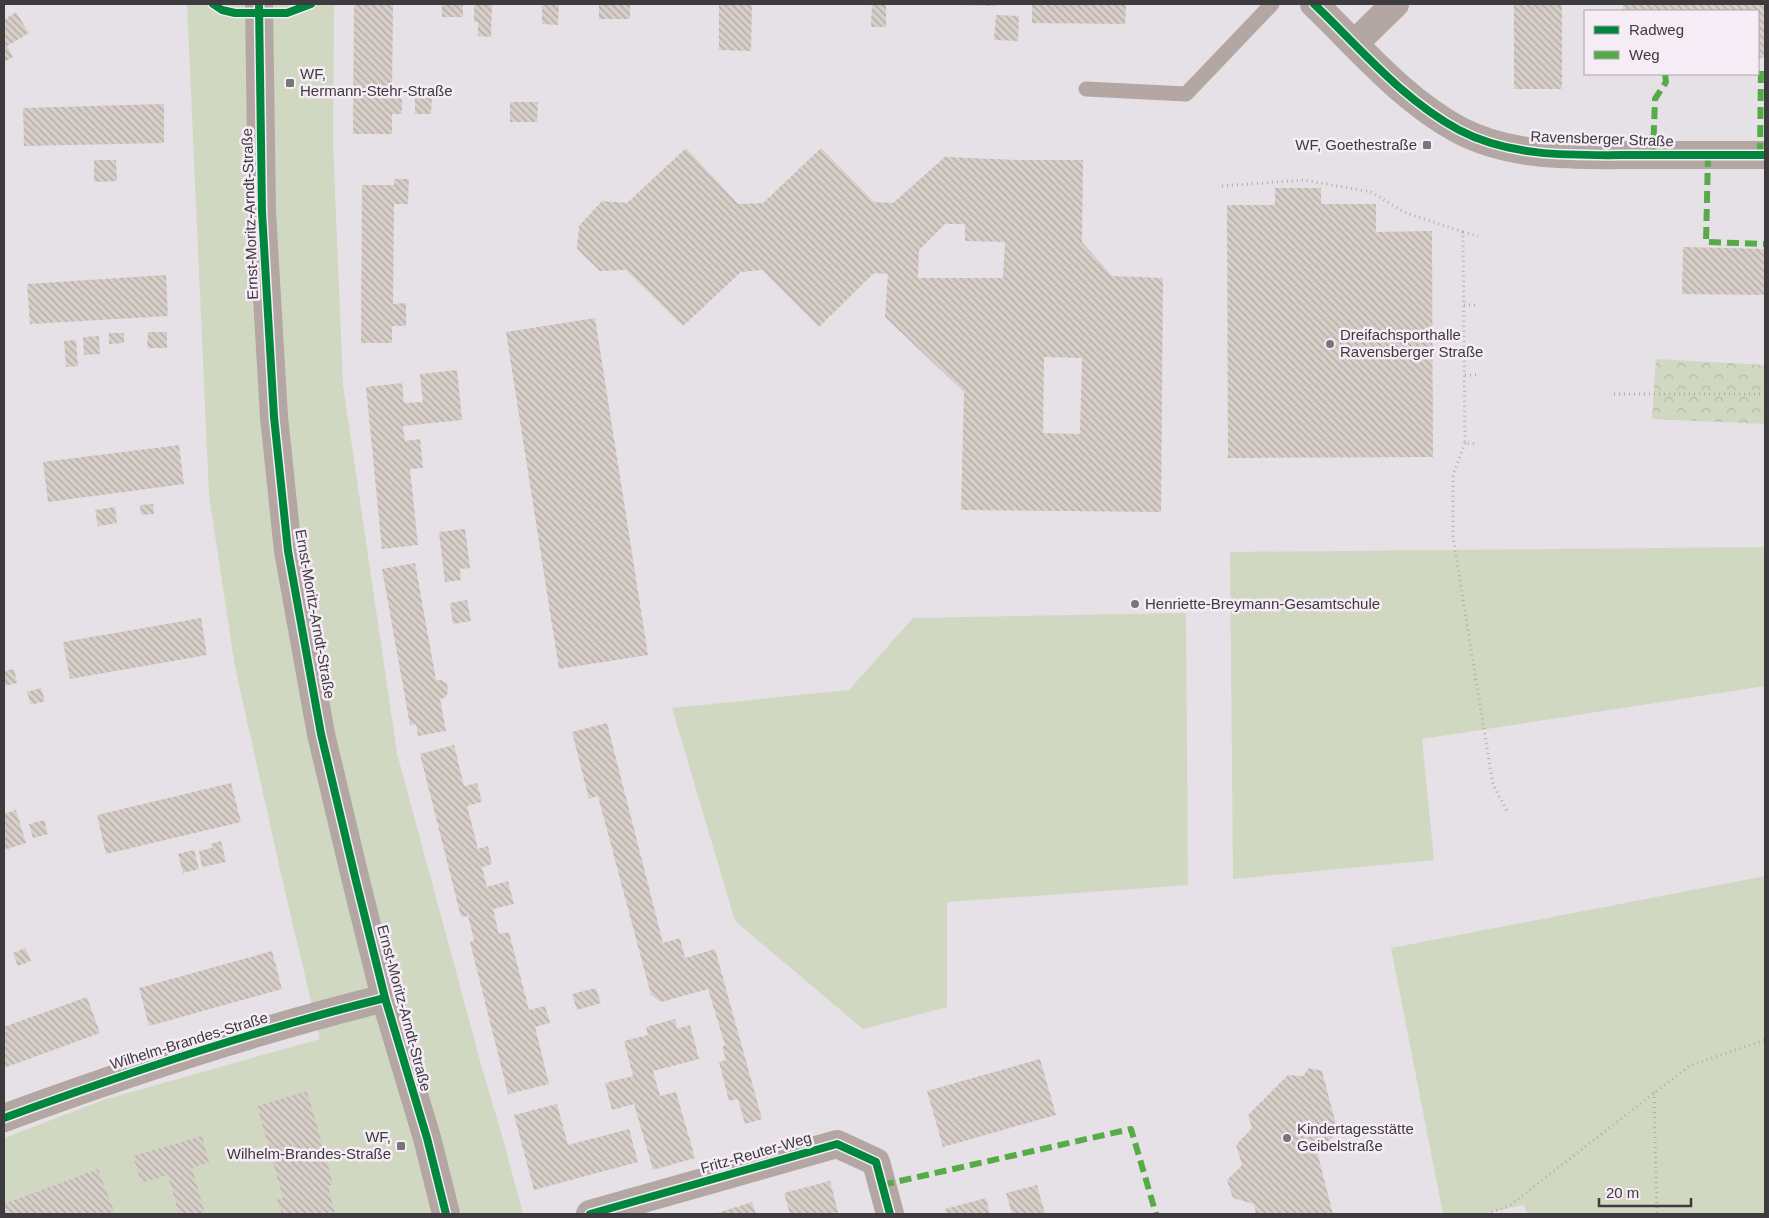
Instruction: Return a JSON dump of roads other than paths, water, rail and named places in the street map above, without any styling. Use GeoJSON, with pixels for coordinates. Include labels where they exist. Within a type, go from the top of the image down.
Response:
{"type":"FeatureCollection","features":[{"type":"Feature","properties":{"kind":"street","name":"Ernst-Moritz-Arndt-Straße"},"geometry":{"type":"LineString","coordinates":[[259,4],[262,212],[274,417],[288,551],[322,734],[354,876],[386,998],[427,1138],[446,1214]]}},
{"type":"Feature","properties":{"kind":"street"},"geometry":{"type":"LineString","coordinates":[[1354,44],[1396,4]]}},
{"type":"Feature","properties":{"kind":"street","name":"Ravensberger Straße"},"geometry":{"type":"LineString","coordinates":[[1323,13],[1371,62],[1404,91],[1460,130],[1502,146],[1526,151],[1564,154],[1765,155]]}},
{"type":"Feature","properties":{"kind":"street","name":"Wilhelm-Brandes-Straße"},"geometry":{"type":"LineString","coordinates":[[4,1118],[85,1088],[246,1037],[320,1014],[386,998]]}},
{"type":"Feature","properties":{"kind":"street","name":"Fritz-Reuter-Weg"},"geometry":{"type":"LineString","coordinates":[[590,1214],[837,1144],[876,1162],[890,1214]]}},
{"type":"Feature","properties":{"kind":"lane"},"geometry":{"type":"LineString","coordinates":[[1086,89],[1186,94],[1272,4]]}},
{"type":"Feature","properties":{"kind":"place","name":"WF, Hermann-Stehr-Straße"},"geometry":{"type":"Point","coordinates":[290,83]}},
{"type":"Feature","properties":{"kind":"place","name":"WF, Goethestraße"},"geometry":{"type":"Point","coordinates":[1427,145]}},
{"type":"Feature","properties":{"kind":"place","name":"Dreifachsporthalle Ravensberger Straße"},"geometry":{"type":"Point","coordinates":[1330,344]}},
{"type":"Feature","properties":{"kind":"place","name":"Henriette-Breymann-Gesamtschule"},"geometry":{"type":"Point","coordinates":[1135,604]}},
{"type":"Feature","properties":{"kind":"place","name":"Kindertagesstätte Geibelstraße"},"geometry":{"type":"Point","coordinates":[1287,1138]}},
{"type":"Feature","properties":{"kind":"place","name":"WF, Wilhelm-Brandes-Straße"},"geometry":{"type":"Point","coordinates":[401,1146]}}]}
